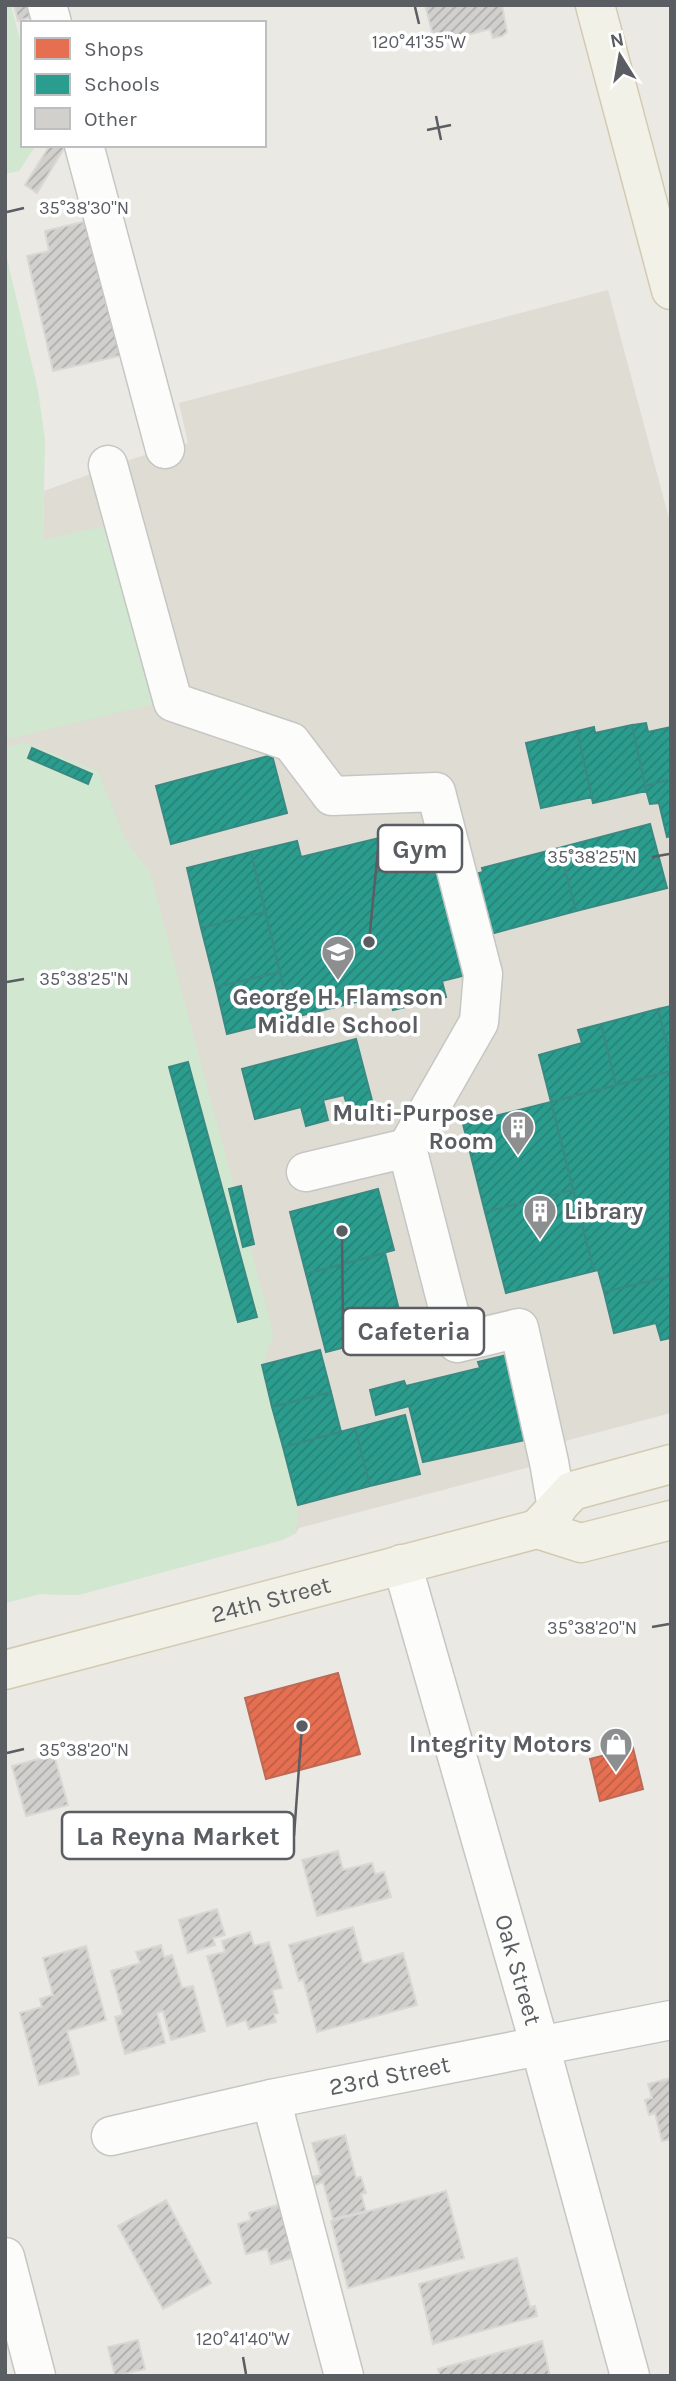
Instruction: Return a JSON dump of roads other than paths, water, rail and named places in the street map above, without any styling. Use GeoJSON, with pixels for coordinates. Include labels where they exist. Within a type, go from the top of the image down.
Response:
{"type":"FeatureCollection","features":[{"type":"Feature","properties":{"kind":"main road"},"geometry":{"type":"LineString","coordinates":[[595,5],[671,290]]}},
{"type":"Feature","properties":{"kind":"main road","name":"24th Street"},"geometry":{"type":"LineString","coordinates":[[5,1670],[402,1564],[547,1518],[572,1491],[671,1464]]}},
{"type":"Feature","properties":{"kind":"main road"},"geometry":{"type":"LineString","coordinates":[[547,1518],[582,1543],[671,1520]]}},
{"type":"Feature","properties":{"kind":"street"},"geometry":{"type":"LineString","coordinates":[[85,147],[164,449]]}},
{"type":"Feature","properties":{"kind":"street"},"geometry":{"type":"LineString","coordinates":[[108,465],[173,702],[291,742],[332,796],[436,792],[483,975],[479,1022],[407,1149],[457,1343],[519,1328],[549,1462],[547,1518]]}},
{"type":"Feature","properties":{"kind":"street"},"geometry":{"type":"LineString","coordinates":[[306,1172],[407,1149]]}},
{"type":"Feature","properties":{"kind":"street","name":"Oak Street"},"geometry":{"type":"LineString","coordinates":[[402,1564],[540,2046],[630,2376]]}},
{"type":"Feature","properties":{"kind":"street","name":"23rd Street"},"geometry":{"type":"LineString","coordinates":[[111,2136],[271,2099],[671,2020]]}},
{"type":"Feature","properties":{"kind":"street"},"geometry":{"type":"LineString","coordinates":[[271,2099],[344,2376]]}},
{"type":"Feature","properties":{"kind":"street"},"geometry":{"type":"LineString","coordinates":[[5,2257],[36,2376]]}},
{"type":"Feature","properties":{"kind":"place","name":"Gym"},"geometry":{"type":"Point","coordinates":[369,942]}},
{"type":"Feature","properties":{"kind":"place","name":"George H. Flamson Middle School"},"geometry":{"type":"Point","coordinates":[338,982]}},
{"type":"Feature","properties":{"kind":"place","name":"Multi-Purpose Room"},"geometry":{"type":"Point","coordinates":[518,1157]}},
{"type":"Feature","properties":{"kind":"place","name":"Cafeteria"},"geometry":{"type":"Point","coordinates":[342,1231]}},
{"type":"Feature","properties":{"kind":"place","name":"Library"},"geometry":{"type":"Point","coordinates":[540,1241]}},
{"type":"Feature","properties":{"kind":"place","name":"La Reyna Market"},"geometry":{"type":"Point","coordinates":[302,1726]}},
{"type":"Feature","properties":{"kind":"place","name":"Integrity Motors"},"geometry":{"type":"Point","coordinates":[616,1774]}}]}
